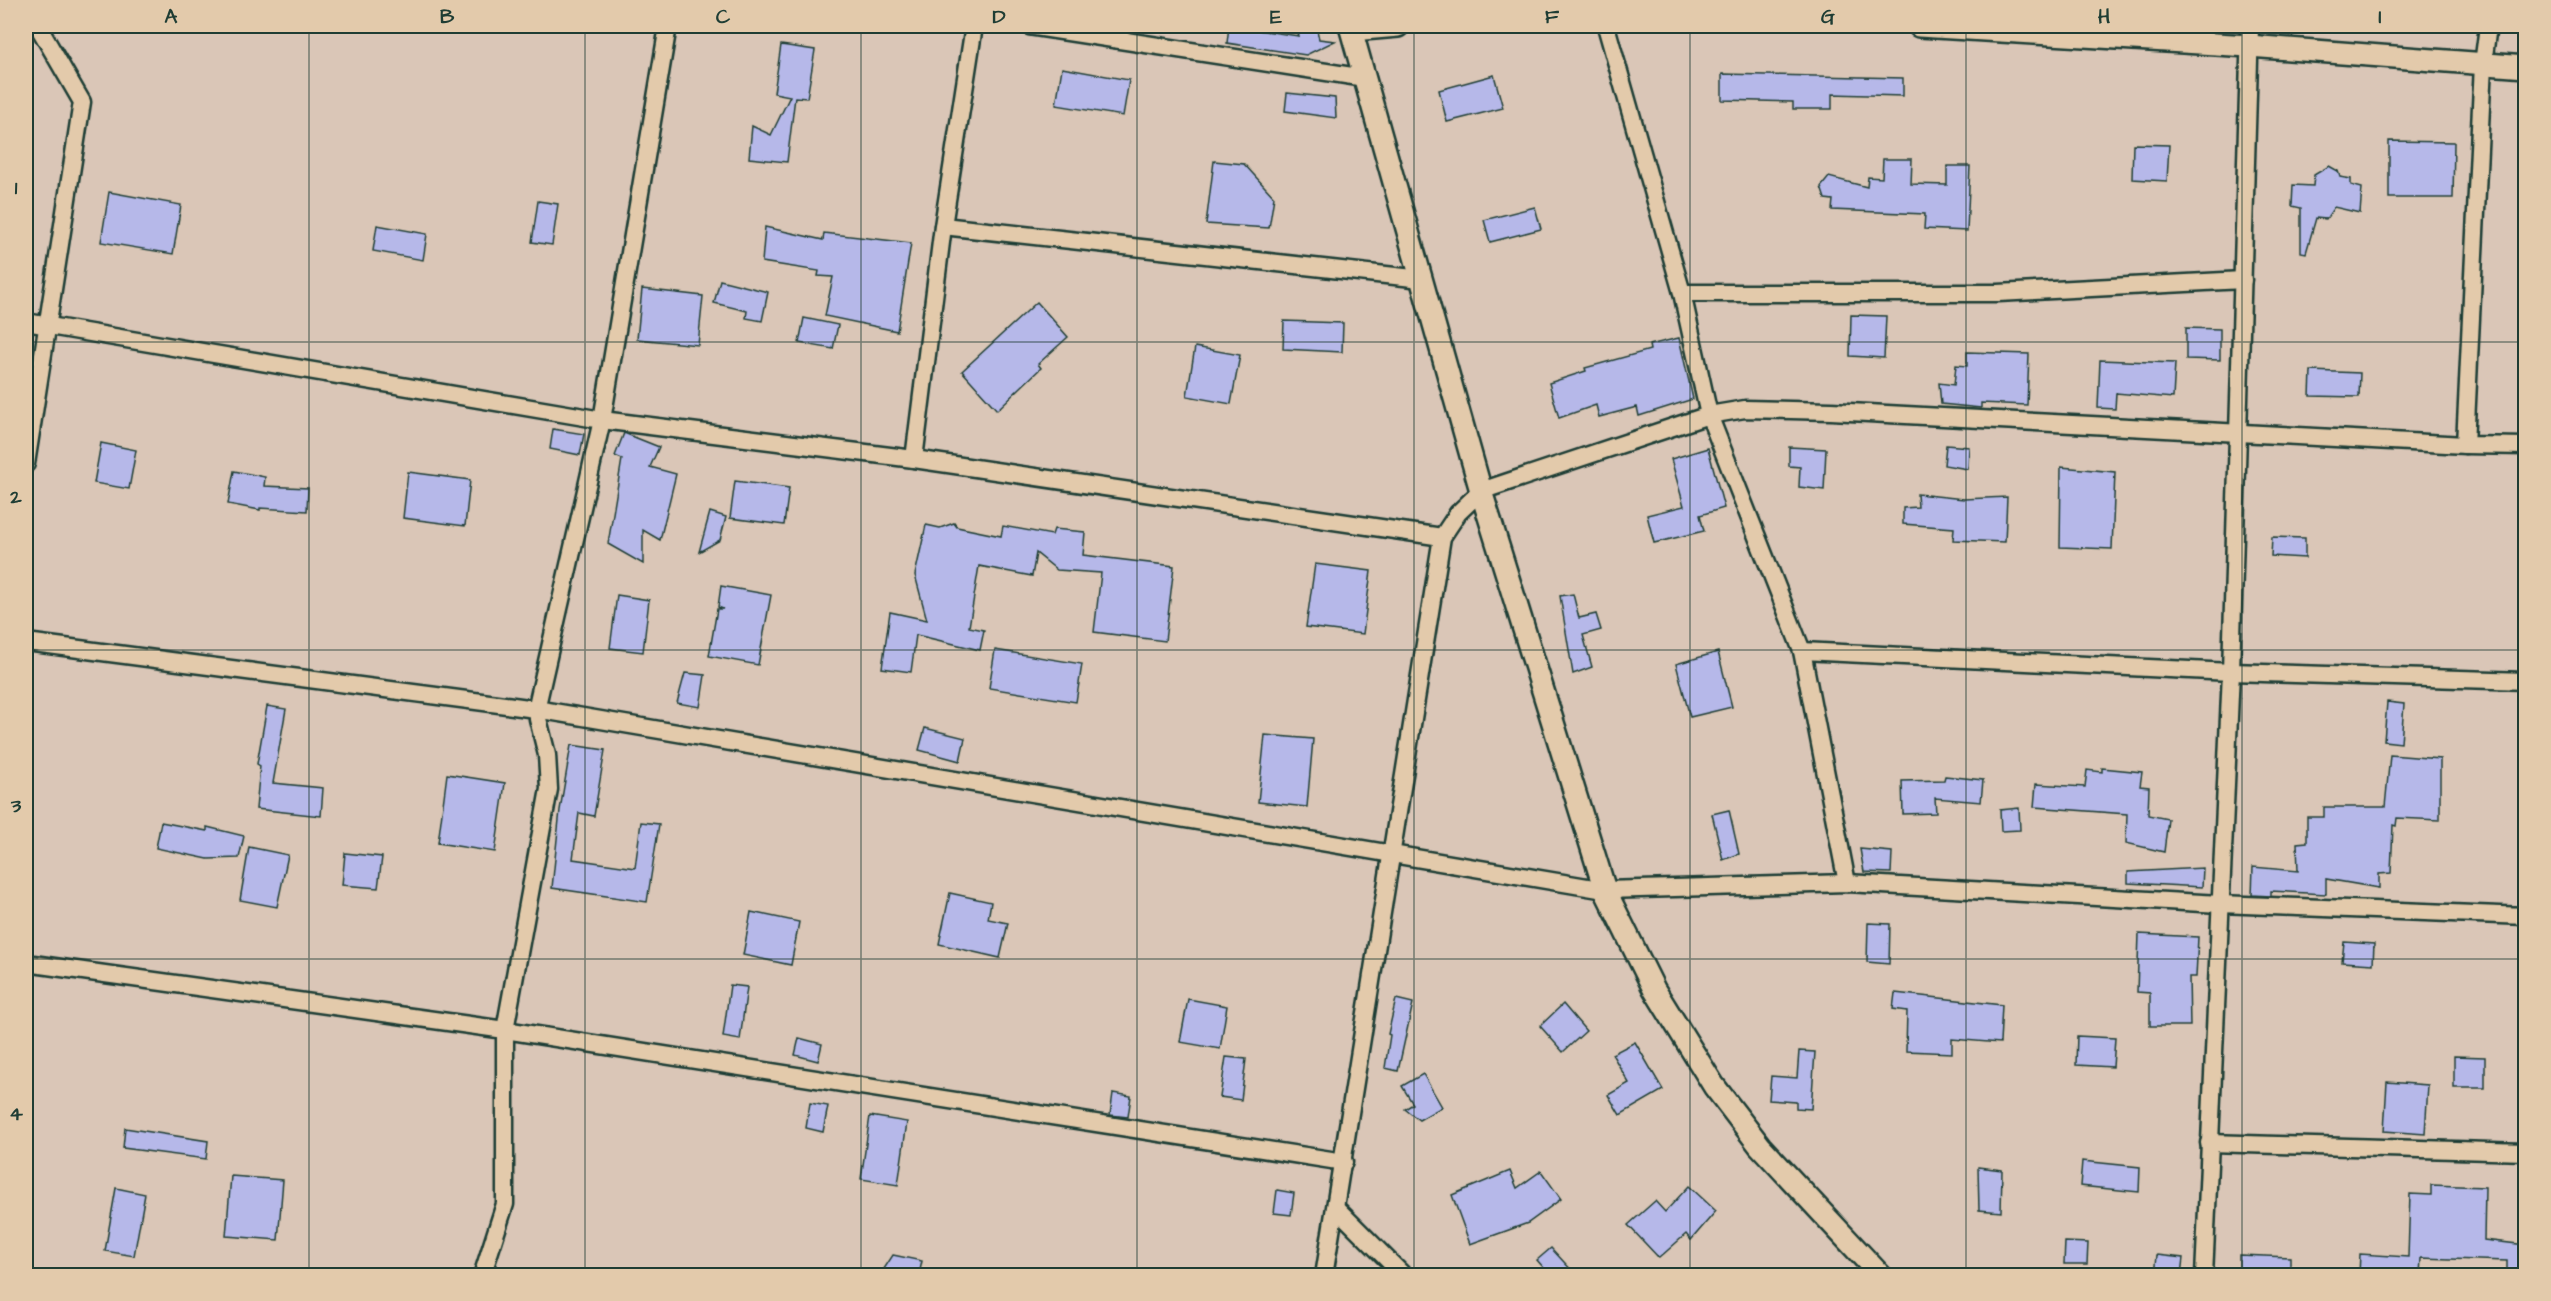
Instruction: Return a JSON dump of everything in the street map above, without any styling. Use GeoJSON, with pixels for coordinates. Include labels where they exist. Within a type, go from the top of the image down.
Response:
{"type":"FeatureCollection","features":[{"type":"Feature","properties":{"kind":"street"},"geometry":{"type":"LineString","coordinates":[[26,464],[82,102],[38,26]]}},
{"type":"Feature","properties":{"kind":"street"},"geometry":{"type":"LineString","coordinates":[[482,1275],[502,1221],[507,1187],[505,1030],[549,789],[548,755],[537,709],[602,420],[668,26]]}},
{"type":"Feature","properties":{"kind":"street"},"geometry":{"type":"LineString","coordinates":[[914,459],[943,226],[974,26]]}},
{"type":"Feature","properties":{"kind":"street"},"geometry":{"type":"LineString","coordinates":[[1029,26],[1365,78]]}},
{"type":"Feature","properties":{"kind":"street"},"geometry":{"type":"LineString","coordinates":[[1398,26],[1351,28],[1481,491],[1605,890],[1654,989],[1714,1086],[1760,1146],[1881,1275]]}},
{"type":"Feature","properties":{"kind":"street"},"geometry":{"type":"LineString","coordinates":[[1606,26],[1682,293],[1709,415],[1802,651],[1847,883]]}},
{"type":"Feature","properties":{"kind":"street"},"geometry":{"type":"LineString","coordinates":[[1919,26],[2250,36],[2483,64],[2526,67]]}},
{"type":"Feature","properties":{"kind":"street"},"geometry":{"type":"LineString","coordinates":[[2465,445],[2483,64],[2488,26]]}},
{"type":"Feature","properties":{"kind":"street"},"geometry":{"type":"LineString","coordinates":[[2204,1275],[2231,672],[2250,36]]}},
{"type":"Feature","properties":{"kind":"street"},"geometry":{"type":"LineString","coordinates":[[943,226],[1422,279]]}},
{"type":"Feature","properties":{"kind":"street"},"geometry":{"type":"LineString","coordinates":[[1682,293],[1998,293],[2242,280]]}},
{"type":"Feature","properties":{"kind":"street"},"geometry":{"type":"LineString","coordinates":[[26,322],[602,420],[914,459],[1442,537]]}},
{"type":"Feature","properties":{"kind":"street"},"geometry":{"type":"LineString","coordinates":[[1324,1275],[1344,1162],[1442,537],[1458,513],[1481,491],[1709,415],[1745,409],[1831,411],[2465,445],[2526,446]]}},
{"type":"Feature","properties":{"kind":"street"},"geometry":{"type":"LineString","coordinates":[[26,642],[537,709],[1605,890],[1847,883],[2220,904],[2526,916]]}},
{"type":"Feature","properties":{"kind":"street"},"geometry":{"type":"LineString","coordinates":[[1802,651],[2231,672],[2526,681]]}},
{"type":"Feature","properties":{"kind":"street"},"geometry":{"type":"LineString","coordinates":[[26,963],[505,1030],[1344,1162]]}},
{"type":"Feature","properties":{"kind":"street"},"geometry":{"type":"LineString","coordinates":[[2209,1143],[2526,1152]]}},
{"type":"Feature","properties":{"kind":"street"},"geometry":{"type":"LineString","coordinates":[[1336,1208],[1404,1275]]}},
{"type":"Feature","properties":{"kind":"building"},"geometry":{"type":"Polygon","coordinates":[[[1229,26],[1299,36],[1295,26],[1316,26],[1319,39],[1335,41],[1306,55],[1227,43],[1229,26]]]}},
{"type":"Feature","properties":{"kind":"building"},"geometry":{"type":"Polygon","coordinates":[[[781,45],[815,50],[807,98],[795,97],[787,162],[749,158],[752,126],[771,135],[790,96],[774,93],[781,45]]]}},
{"type":"Feature","properties":{"kind":"building"},"geometry":{"type":"Polygon","coordinates":[[[1062,68],[1129,80],[1123,116],[1056,105],[1062,68]]]}},
{"type":"Feature","properties":{"kind":"building"},"geometry":{"type":"Polygon","coordinates":[[[1722,74],[1903,78],[1903,96],[1832,94],[1832,109],[1793,109],[1793,102],[1722,100],[1722,74]]]}},
{"type":"Feature","properties":{"kind":"building"},"geometry":{"type":"Polygon","coordinates":[[[1494,75],[1503,108],[1447,122],[1439,90],[1494,75]]]}},
{"type":"Feature","properties":{"kind":"building"},"geometry":{"type":"Polygon","coordinates":[[[1287,93],[1335,98],[1336,118],[1285,111],[1287,93]]]}},
{"type":"Feature","properties":{"kind":"building"},"geometry":{"type":"Polygon","coordinates":[[[2389,141],[2454,142],[2453,198],[2389,198],[2389,141]]]}},
{"type":"Feature","properties":{"kind":"building"},"geometry":{"type":"Polygon","coordinates":[[[2133,144],[2169,145],[2167,181],[2132,179],[2133,144]]]}},
{"type":"Feature","properties":{"kind":"building"},"geometry":{"type":"Polygon","coordinates":[[[1883,159],[1912,159],[1911,184],[1947,185],[1947,166],[1970,166],[1967,231],[1924,229],[1925,214],[1832,210],[1833,200],[1825,199],[1821,187],[1829,177],[1867,187],[1868,177],[1882,178],[1883,159]]]}},
{"type":"Feature","properties":{"kind":"building"},"geometry":{"type":"Polygon","coordinates":[[[1214,161],[1244,164],[1274,197],[1269,228],[1206,224],[1214,161]]]}},
{"type":"Feature","properties":{"kind":"building"},"geometry":{"type":"Polygon","coordinates":[[[2329,166],[2338,171],[2340,177],[2351,179],[2351,185],[2362,188],[2360,213],[2334,207],[2326,219],[2316,218],[2306,253],[2301,252],[2301,208],[2292,206],[2293,185],[2313,186],[2314,175],[2329,166]]]}},
{"type":"Feature","properties":{"kind":"building"},"geometry":{"type":"Polygon","coordinates":[[[109,192],[181,205],[173,254],[101,242],[109,192]]]}},
{"type":"Feature","properties":{"kind":"building"},"geometry":{"type":"Polygon","coordinates":[[[538,201],[558,204],[552,245],[532,242],[538,201]]]}},
{"type":"Feature","properties":{"kind":"building"},"geometry":{"type":"Polygon","coordinates":[[[1535,207],[1541,229],[1490,242],[1484,220],[1535,207]]]}},
{"type":"Feature","properties":{"kind":"building"},"geometry":{"type":"Polygon","coordinates":[[[377,225],[427,234],[423,260],[373,251],[377,225]]]}},
{"type":"Feature","properties":{"kind":"building"},"geometry":{"type":"Polygon","coordinates":[[[765,227],[823,240],[824,233],[911,243],[897,331],[825,316],[833,277],[818,276],[819,271],[762,262],[765,227]]]}},
{"type":"Feature","properties":{"kind":"building"},"geometry":{"type":"Polygon","coordinates":[[[720,280],[768,292],[762,321],[746,318],[747,311],[714,303],[720,280]]]}},
{"type":"Feature","properties":{"kind":"building"},"geometry":{"type":"Polygon","coordinates":[[[642,289],[703,296],[698,345],[637,339],[642,289]]]}},
{"type":"Feature","properties":{"kind":"building"},"geometry":{"type":"Polygon","coordinates":[[[1037,302],[1068,337],[1038,364],[1041,368],[997,410],[962,371],[1037,302]]]}},
{"type":"Feature","properties":{"kind":"building"},"geometry":{"type":"Polygon","coordinates":[[[1851,315],[1886,316],[1884,358],[1850,356],[1851,315]]]}},
{"type":"Feature","properties":{"kind":"building"},"geometry":{"type":"Polygon","coordinates":[[[804,318],[838,325],[833,349],[799,343],[804,318]]]}},
{"type":"Feature","properties":{"kind":"building"},"geometry":{"type":"Polygon","coordinates":[[[1284,321],[1343,323],[1342,352],[1283,349],[1284,321]]]}},
{"type":"Feature","properties":{"kind":"building"},"geometry":{"type":"Polygon","coordinates":[[[2186,328],[2220,329],[2220,360],[2186,359],[2186,328]]]}},
{"type":"Feature","properties":{"kind":"building"},"geometry":{"type":"Polygon","coordinates":[[[1679,338],[1693,399],[1639,416],[1637,407],[1599,417],[1596,405],[1559,418],[1549,383],[1586,371],[1585,368],[1650,350],[1649,345],[1679,338]]]}},
{"type":"Feature","properties":{"kind":"building"},"geometry":{"type":"Polygon","coordinates":[[[1195,347],[1240,355],[1231,404],[1187,396],[1195,347]]]}},
{"type":"Feature","properties":{"kind":"building"},"geometry":{"type":"Polygon","coordinates":[[[1967,352],[2029,354],[2027,405],[1981,403],[1981,408],[1941,404],[1939,383],[1954,385],[1956,365],[1967,366],[1967,352]]]}},
{"type":"Feature","properties":{"kind":"building"},"geometry":{"type":"Polygon","coordinates":[[[2100,360],[2175,363],[2173,398],[2116,393],[2115,409],[2098,408],[2100,360]]]}},
{"type":"Feature","properties":{"kind":"building"},"geometry":{"type":"Polygon","coordinates":[[[2311,371],[2360,373],[2359,397],[2310,396],[2311,371]]]}},
{"type":"Feature","properties":{"kind":"building"},"geometry":{"type":"Polygon","coordinates":[[[553,429],[584,434],[580,455],[550,449],[553,429]]]}},
{"type":"Feature","properties":{"kind":"building"},"geometry":{"type":"Polygon","coordinates":[[[624,433],[659,447],[650,467],[676,474],[660,540],[643,530],[643,564],[608,544],[622,459],[615,456],[624,433]]]}},
{"type":"Feature","properties":{"kind":"building"},"geometry":{"type":"Polygon","coordinates":[[[101,443],[136,450],[129,489],[94,483],[101,443]]]}},
{"type":"Feature","properties":{"kind":"building"},"geometry":{"type":"Polygon","coordinates":[[[1946,445],[1969,447],[1968,469],[1944,465],[1946,445]]]}},
{"type":"Feature","properties":{"kind":"building"},"geometry":{"type":"Polygon","coordinates":[[[1789,447],[1826,449],[1824,490],[1799,487],[1800,467],[1789,466],[1789,447]]]}},
{"type":"Feature","properties":{"kind":"building"},"geometry":{"type":"Polygon","coordinates":[[[1708,448],[1724,508],[1700,515],[1704,531],[1654,543],[1647,515],[1684,506],[1671,459],[1708,448]]]}},
{"type":"Feature","properties":{"kind":"building"},"geometry":{"type":"Polygon","coordinates":[[[2061,467],[2115,472],[2112,549],[2060,547],[2061,467]]]}},
{"type":"Feature","properties":{"kind":"building"},"geometry":{"type":"Polygon","coordinates":[[[234,471],[265,477],[264,486],[308,488],[307,511],[260,508],[260,510],[228,504],[234,471]]]}},
{"type":"Feature","properties":{"kind":"building"},"geometry":{"type":"Polygon","coordinates":[[[408,472],[470,480],[465,526],[403,518],[408,472]]]}},
{"type":"Feature","properties":{"kind":"building"},"geometry":{"type":"Polygon","coordinates":[[[735,481],[789,488],[784,525],[730,518],[735,481]]]}},
{"type":"Feature","properties":{"kind":"building"},"geometry":{"type":"Polygon","coordinates":[[[1917,494],[1964,499],[2007,497],[2005,542],[1953,540],[1954,528],[1903,524],[1903,508],[1918,507],[1917,494]]]}},
{"type":"Feature","properties":{"kind":"building"},"geometry":{"type":"Polygon","coordinates":[[[710,512],[726,517],[720,540],[699,552],[710,512]]]}},
{"type":"Feature","properties":{"kind":"building"},"geometry":{"type":"Polygon","coordinates":[[[954,523],[957,527],[1001,536],[1003,526],[1052,535],[1054,529],[1085,532],[1083,555],[1174,566],[1165,641],[1094,632],[1101,573],[1057,570],[1036,553],[1032,576],[979,566],[969,627],[984,630],[980,650],[916,635],[911,672],[882,668],[890,612],[927,620],[915,575],[926,525],[940,528],[954,523]]]}},
{"type":"Feature","properties":{"kind":"building"},"geometry":{"type":"Polygon","coordinates":[[[2272,537],[2305,538],[2305,558],[2271,556],[2272,537]]]}},
{"type":"Feature","properties":{"kind":"building"},"geometry":{"type":"Polygon","coordinates":[[[1315,564],[1371,571],[1363,634],[1306,627],[1315,564]]]}},
{"type":"Feature","properties":{"kind":"building"},"geometry":{"type":"Polygon","coordinates":[[[721,586],[771,595],[758,665],[709,656],[717,609],[723,609],[718,607],[721,586]]]}},
{"type":"Feature","properties":{"kind":"building"},"geometry":{"type":"Polygon","coordinates":[[[1573,594],[1579,618],[1596,614],[1601,630],[1583,635],[1592,667],[1573,674],[1560,596],[1573,594]]]}},
{"type":"Feature","properties":{"kind":"building"},"geometry":{"type":"Polygon","coordinates":[[[617,595],[649,600],[643,652],[610,648],[617,595]]]}},
{"type":"Feature","properties":{"kind":"building"},"geometry":{"type":"Polygon","coordinates":[[[995,650],[1082,664],[1076,702],[989,688],[995,650]]]}},
{"type":"Feature","properties":{"kind":"building"},"geometry":{"type":"Polygon","coordinates":[[[1718,652],[1732,707],[1690,717],[1676,664],[1718,652]]]}},
{"type":"Feature","properties":{"kind":"building"},"geometry":{"type":"Polygon","coordinates":[[[685,673],[705,675],[700,707],[677,703],[685,673]]]}},
{"type":"Feature","properties":{"kind":"building"},"geometry":{"type":"Polygon","coordinates":[[[2387,702],[2404,704],[2401,743],[2384,741],[2387,702]]]}},
{"type":"Feature","properties":{"kind":"building"},"geometry":{"type":"Polygon","coordinates":[[[267,706],[286,709],[273,783],[323,788],[321,816],[256,809],[260,766],[257,764],[267,706]]]}},
{"type":"Feature","properties":{"kind":"building"},"geometry":{"type":"Polygon","coordinates":[[[925,728],[965,738],[960,761],[919,750],[925,728]]]}},
{"type":"Feature","properties":{"kind":"building"},"geometry":{"type":"Polygon","coordinates":[[[1265,735],[1313,739],[1307,807],[1258,802],[1265,735]]]}},
{"type":"Feature","properties":{"kind":"building"},"geometry":{"type":"Polygon","coordinates":[[[571,745],[605,750],[594,816],[579,813],[573,859],[635,868],[641,822],[659,824],[647,902],[552,888],[560,810],[571,745]]]}},
{"type":"Feature","properties":{"kind":"building"},"geometry":{"type":"Polygon","coordinates":[[[2390,755],[2440,759],[2440,820],[2397,818],[2396,826],[2393,825],[2391,873],[2379,874],[2379,888],[2326,879],[2326,894],[2271,891],[2271,896],[2252,895],[2253,867],[2298,871],[2297,843],[2307,842],[2307,817],[2324,817],[2324,807],[2385,807],[2390,755]]]}},
{"type":"Feature","properties":{"kind":"building"},"geometry":{"type":"Polygon","coordinates":[[[2102,768],[2142,772],[2140,786],[2149,787],[2148,815],[2168,819],[2164,852],[2126,843],[2127,814],[2034,807],[2036,784],[2085,787],[2087,770],[2102,772],[2102,768]]]}},
{"type":"Feature","properties":{"kind":"building"},"geometry":{"type":"Polygon","coordinates":[[[447,774],[505,783],[495,852],[438,843],[447,774]]]}},
{"type":"Feature","properties":{"kind":"building"},"geometry":{"type":"Polygon","coordinates":[[[1945,776],[1983,780],[1981,802],[1935,798],[1936,813],[1903,814],[1902,781],[1944,780],[1945,776]]]}},
{"type":"Feature","properties":{"kind":"building"},"geometry":{"type":"Polygon","coordinates":[[[2019,808],[2020,830],[2001,831],[2000,810],[2019,808]]]}},
{"type":"Feature","properties":{"kind":"building"},"geometry":{"type":"Polygon","coordinates":[[[1729,810],[1739,854],[1723,860],[1712,814],[1729,810]]]}},
{"type":"Feature","properties":{"kind":"building"},"geometry":{"type":"Polygon","coordinates":[[[161,822],[207,831],[207,827],[244,836],[239,858],[208,859],[156,848],[161,822]]]}},
{"type":"Feature","properties":{"kind":"building"},"geometry":{"type":"Polygon","coordinates":[[[249,847],[288,855],[277,907],[240,900],[249,847]]]}},
{"type":"Feature","properties":{"kind":"building"},"geometry":{"type":"Polygon","coordinates":[[[1860,849],[1892,852],[1891,873],[1864,872],[1860,849]]]}},
{"type":"Feature","properties":{"kind":"building"},"geometry":{"type":"Polygon","coordinates":[[[345,853],[382,857],[378,888],[342,885],[345,853]]]}},
{"type":"Feature","properties":{"kind":"building"},"geometry":{"type":"Polygon","coordinates":[[[2203,868],[2202,887],[2128,883],[2128,872],[2203,868]]]}},
{"type":"Feature","properties":{"kind":"building"},"geometry":{"type":"Polygon","coordinates":[[[950,893],[991,902],[988,919],[1008,923],[1000,958],[939,944],[950,893]]]}},
{"type":"Feature","properties":{"kind":"building"},"geometry":{"type":"Polygon","coordinates":[[[751,912],[799,922],[791,965],[743,955],[751,912]]]}},
{"type":"Feature","properties":{"kind":"building"},"geometry":{"type":"Polygon","coordinates":[[[1868,923],[1890,924],[1889,964],[1867,962],[1868,923]]]}},
{"type":"Feature","properties":{"kind":"building"},"geometry":{"type":"Polygon","coordinates":[[[2139,934],[2198,937],[2196,977],[2189,977],[2190,1026],[2150,1026],[2150,993],[2137,992],[2139,934]]]}},
{"type":"Feature","properties":{"kind":"building"},"geometry":{"type":"Polygon","coordinates":[[[2344,942],[2374,944],[2373,964],[2342,962],[2344,942]]]}},
{"type":"Feature","properties":{"kind":"building"},"geometry":{"type":"Polygon","coordinates":[[[730,985],[747,987],[740,1040],[723,1037],[730,985]]]}},
{"type":"Feature","properties":{"kind":"building"},"geometry":{"type":"Polygon","coordinates":[[[1895,993],[2002,1005],[2000,1043],[1952,1039],[1952,1053],[1906,1051],[1907,1011],[1893,1009],[1895,993]]]}},
{"type":"Feature","properties":{"kind":"building"},"geometry":{"type":"Polygon","coordinates":[[[1188,999],[1227,1006],[1220,1049],[1180,1042],[1188,999]]]}},
{"type":"Feature","properties":{"kind":"building"},"geometry":{"type":"Polygon","coordinates":[[[1396,999],[1413,1003],[1398,1071],[1385,1068],[1390,1035],[1388,1034],[1396,999]]]}},
{"type":"Feature","properties":{"kind":"building"},"geometry":{"type":"Polygon","coordinates":[[[1563,1004],[1586,1031],[1563,1052],[1540,1026],[1563,1004]]]}},
{"type":"Feature","properties":{"kind":"building"},"geometry":{"type":"Polygon","coordinates":[[[2077,1036],[2115,1038],[2113,1067],[2076,1065],[2077,1036]]]}},
{"type":"Feature","properties":{"kind":"building"},"geometry":{"type":"Polygon","coordinates":[[[799,1038],[822,1044],[818,1061],[795,1055],[799,1038]]]}},
{"type":"Feature","properties":{"kind":"building"},"geometry":{"type":"Polygon","coordinates":[[[1635,1042],[1663,1090],[1620,1115],[1608,1095],[1629,1083],[1612,1054],[1635,1042]]]}},
{"type":"Feature","properties":{"kind":"building"},"geometry":{"type":"Polygon","coordinates":[[[1799,1051],[1815,1052],[1811,1109],[1796,1108],[1796,1102],[1769,1100],[1771,1076],[1797,1078],[1799,1051]]]}},
{"type":"Feature","properties":{"kind":"building"},"geometry":{"type":"Polygon","coordinates":[[[2454,1056],[2485,1057],[2485,1088],[2454,1088],[2454,1056]]]}},
{"type":"Feature","properties":{"kind":"building"},"geometry":{"type":"Polygon","coordinates":[[[1226,1057],[1246,1059],[1241,1100],[1220,1097],[1226,1057]]]}},
{"type":"Feature","properties":{"kind":"building"},"geometry":{"type":"Polygon","coordinates":[[[1423,1074],[1442,1107],[1419,1120],[1405,1109],[1413,1104],[1402,1086],[1423,1074]]]}},
{"type":"Feature","properties":{"kind":"building"},"geometry":{"type":"Polygon","coordinates":[[[2387,1082],[2428,1085],[2425,1134],[2384,1131],[2387,1082]]]}},
{"type":"Feature","properties":{"kind":"building"},"geometry":{"type":"Polygon","coordinates":[[[1113,1093],[1131,1096],[1128,1117],[1110,1115],[1113,1093]]]}},
{"type":"Feature","properties":{"kind":"building"},"geometry":{"type":"Polygon","coordinates":[[[810,1103],[828,1106],[823,1132],[806,1128],[810,1103]]]}},
{"type":"Feature","properties":{"kind":"building"},"geometry":{"type":"Polygon","coordinates":[[[870,1116],[907,1122],[898,1185],[861,1179],[870,1116]]]}},
{"type":"Feature","properties":{"kind":"building"},"geometry":{"type":"Polygon","coordinates":[[[125,1128],[208,1141],[206,1159],[123,1148],[125,1128]]]}},
{"type":"Feature","properties":{"kind":"building"},"geometry":{"type":"Polygon","coordinates":[[[2082,1161],[2140,1167],[2139,1192],[2080,1186],[2082,1161]]]}},
{"type":"Feature","properties":{"kind":"building"},"geometry":{"type":"Polygon","coordinates":[[[1978,1167],[2002,1170],[2001,1212],[1979,1210],[1978,1167]]]}},
{"type":"Feature","properties":{"kind":"building"},"geometry":{"type":"Polygon","coordinates":[[[1510,1171],[1517,1188],[1541,1171],[1561,1199],[1528,1223],[1470,1244],[1452,1195],[1510,1171]]]}},
{"type":"Feature","properties":{"kind":"building"},"geometry":{"type":"Polygon","coordinates":[[[231,1176],[283,1180],[278,1240],[226,1236],[231,1176]]]}},
{"type":"Feature","properties":{"kind":"building"},"geometry":{"type":"Polygon","coordinates":[[[2431,1185],[2485,1187],[2484,1240],[2526,1245],[2526,1275],[2507,1275],[2507,1261],[2421,1258],[2420,1275],[2359,1275],[2360,1254],[2408,1257],[2410,1194],[2431,1195],[2431,1185]]]}},
{"type":"Feature","properties":{"kind":"building"},"geometry":{"type":"Polygon","coordinates":[[[1689,1186],[1716,1211],[1691,1240],[1686,1234],[1659,1258],[1628,1225],[1655,1201],[1665,1212],[1689,1186]]]}},
{"type":"Feature","properties":{"kind":"building"},"geometry":{"type":"Polygon","coordinates":[[[116,1188],[145,1194],[134,1256],[105,1251],[116,1188]]]}},
{"type":"Feature","properties":{"kind":"building"},"geometry":{"type":"Polygon","coordinates":[[[1277,1190],[1294,1193],[1291,1215],[1274,1213],[1277,1190]]]}},
{"type":"Feature","properties":{"kind":"building"},"geometry":{"type":"Polygon","coordinates":[[[2065,1242],[2088,1243],[2087,1264],[2064,1264],[2065,1242]]]}},
{"type":"Feature","properties":{"kind":"building"},"geometry":{"type":"Polygon","coordinates":[[[1551,1248],[1576,1275],[1550,1275],[1537,1260],[1551,1248]]]}},
{"type":"Feature","properties":{"kind":"building"},"geometry":{"type":"Polygon","coordinates":[[[893,1255],[922,1261],[919,1275],[880,1275],[893,1255]]]}},
{"type":"Feature","properties":{"kind":"building"},"geometry":{"type":"Polygon","coordinates":[[[2157,1255],[2183,1258],[2181,1275],[2155,1275],[2157,1255]]]}},
{"type":"Feature","properties":{"kind":"building"},"geometry":{"type":"Polygon","coordinates":[[[2239,1255],[2290,1257],[2290,1275],[2239,1275],[2239,1255]]]}}]}
